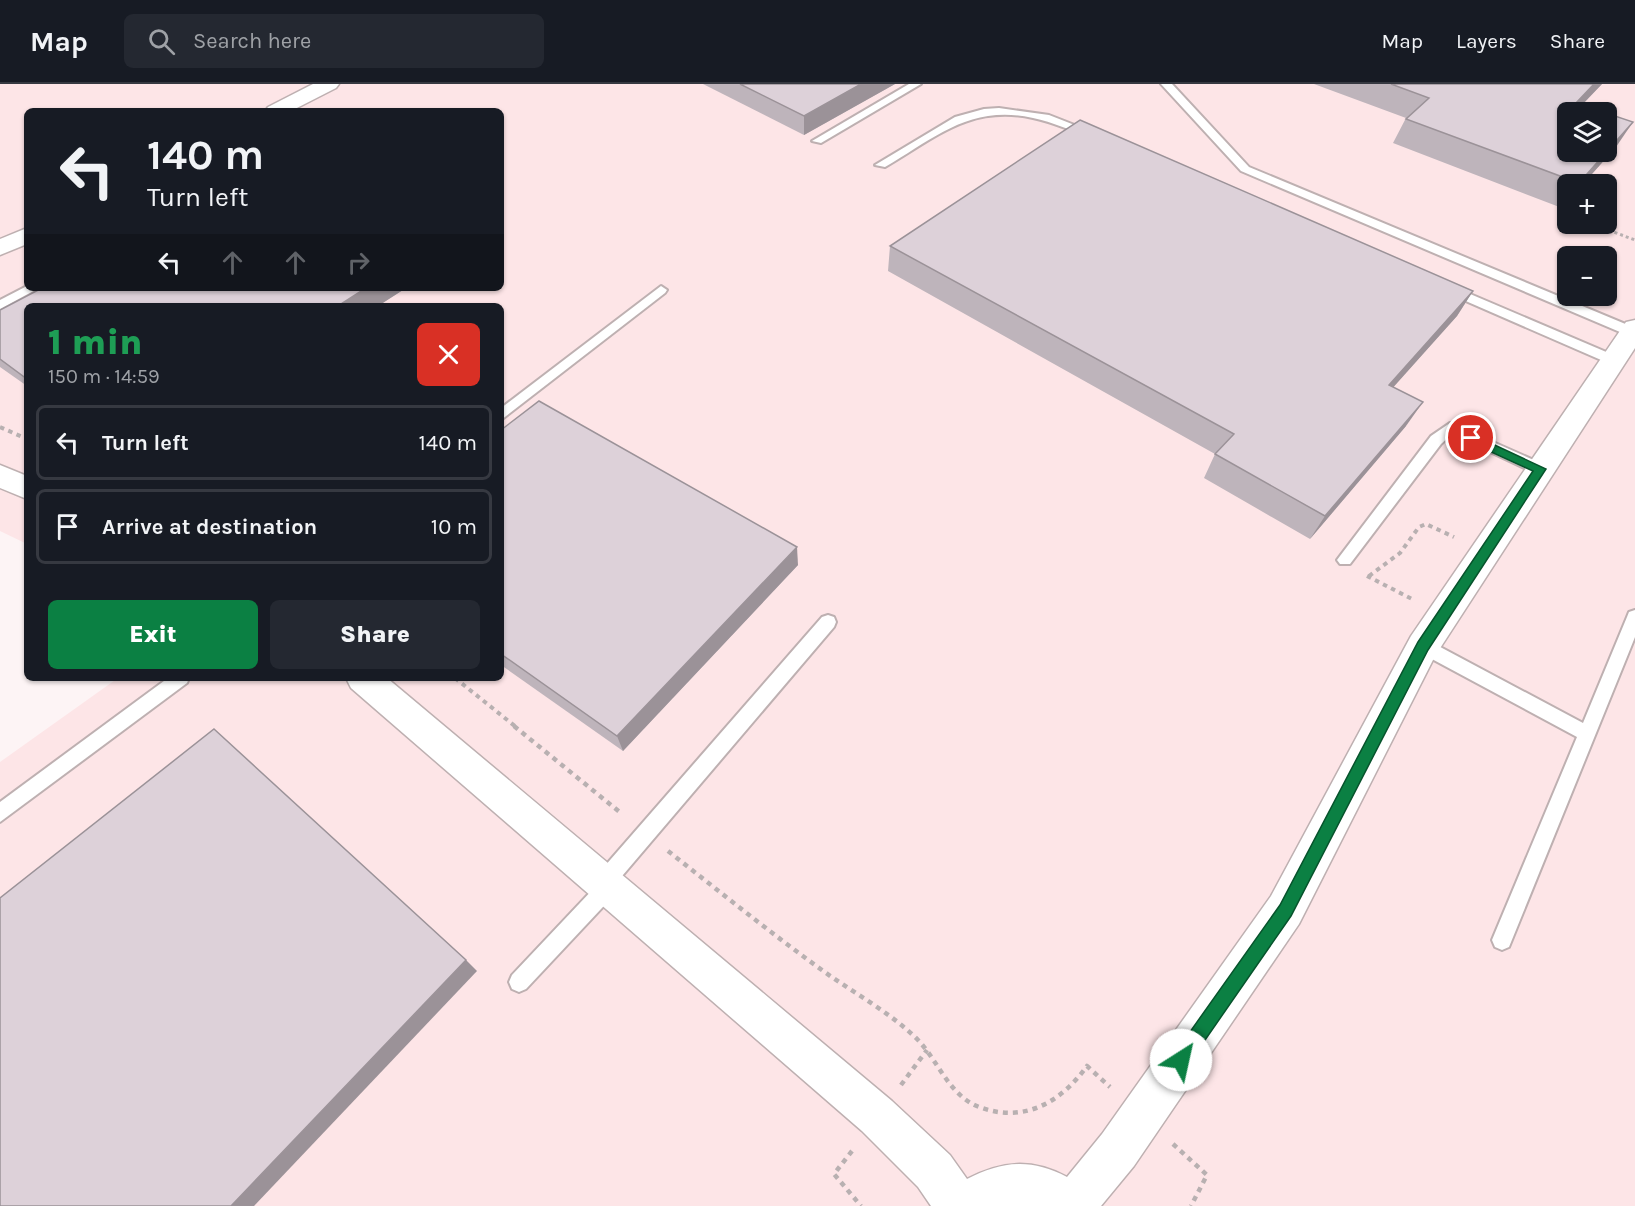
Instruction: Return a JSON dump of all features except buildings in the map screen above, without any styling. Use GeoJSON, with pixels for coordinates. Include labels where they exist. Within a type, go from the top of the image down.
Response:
{"type":"FeatureCollection","features":[{"type":"Feature","properties":{"kind":"street"},"geometry":{"type":"LineString","coordinates":[[281,108],[329,84]]}},
{"type":"Feature","properties":{"kind":"street"},"geometry":{"type":"LineString","coordinates":[[0,248],[24,236]]}},
{"type":"Feature","properties":{"kind":"street"},"geometry":{"type":"LineString","coordinates":[[968,1206],[983,1194],[1007,1185],[1037,1186],[1071,1206],[1118,1150],[1286,910],[1423,646],[1627,340]]}},
{"type":"Feature","properties":{"kind":"street"},"geometry":{"type":"LineString","coordinates":[[0,476],[24,488]]}},
{"type":"Feature","properties":{"kind":"street"},"geometry":{"type":"LineString","coordinates":[[367,681],[877,1116],[934,1171],[958,1206]]}},
{"type":"Feature","properties":{"kind":"lane"},"geometry":{"type":"LineString","coordinates":[[817,141],[916,84]]}},
{"type":"Feature","properties":{"kind":"lane"},"geometry":{"type":"LineString","coordinates":[[1166,84],[1245,169],[1627,340]]}},
{"type":"Feature","properties":{"kind":"lane"},"geometry":{"type":"LineString","coordinates":[[881,165],[968,116],[997,111],[1028,113],[1097,136]]}},
{"type":"Feature","properties":{"kind":"lane"},"geometry":{"type":"LineString","coordinates":[[1440,284],[1627,340]]}},
{"type":"Feature","properties":{"kind":"lane"},"geometry":{"type":"LineString","coordinates":[[504,413],[661,290]]}},
{"type":"Feature","properties":{"kind":"lane"},"geometry":{"type":"LineString","coordinates":[[0,306],[28,291]]}},
{"type":"Feature","properties":{"kind":"lane"},"geometry":{"type":"LineString","coordinates":[[1345,560],[1436,440],[1450,428],[1540,469]]}},
{"type":"Feature","properties":{"kind":"lane"},"geometry":{"type":"LineString","coordinates":[[1502,940],[1635,617]]}},
{"type":"Feature","properties":{"kind":"lane"},"geometry":{"type":"LineString","coordinates":[[519,982],[606,884],[828,622]]}},
{"type":"Feature","properties":{"kind":"lane"},"geometry":{"type":"LineString","coordinates":[[1423,646],[1588,734]]}},
{"type":"Feature","properties":{"kind":"lane"},"geometry":{"type":"LineString","coordinates":[[0,813],[177,681]]}},
{"type":"Feature","properties":{"kind":"path"},"geometry":{"type":"LineString","coordinates":[[1617,233],[1635,240]]}},
{"type":"Feature","properties":{"kind":"path"},"geometry":{"type":"LineString","coordinates":[[0,427],[24,438]]}},
{"type":"Feature","properties":{"kind":"path"},"geometry":{"type":"LineString","coordinates":[[1368,576],[1401,553],[1419,527],[1426,524],[1485,552]]}},
{"type":"Feature","properties":{"kind":"path"},"geometry":{"type":"LineString","coordinates":[[1375,580],[1383,584]]}},
{"type":"Feature","properties":{"kind":"path"},"geometry":{"type":"LineString","coordinates":[[459,681],[624,816]]}},
{"type":"Feature","properties":{"kind":"path"},"geometry":{"type":"LineString","coordinates":[[661,845],[776,936],[898,1025],[927,1050],[950,1086],[964,1101],[984,1109],[1016,1110],[1044,1105],[1060,1098],[1087,1066],[1107,1084]]}},
{"type":"Feature","properties":{"kind":"path"},"geometry":{"type":"LineString","coordinates":[[907,1078],[927,1050]]}},
{"type":"Feature","properties":{"kind":"path"},"geometry":{"type":"LineString","coordinates":[[1181,1151],[1207,1175],[1191,1206]]}},
{"type":"Feature","properties":{"kind":"path"},"geometry":{"type":"LineString","coordinates":[[850,1153],[834,1174],[861,1206]]}},
{"type":"Feature","properties":{"kind":"shaded area"},"geometry":{"type":"Polygon","coordinates":[[[0,84],[1635,84],[1635,1206],[0,1206],[0,762],[114,681],[504,681],[504,303],[24,303],[24,543],[0,531],[0,84]]]}},
{"type":"Feature","properties":{"kind":"route"},"geometry":{"type":"LineString","coordinates":[[1181,1060],[1286,910],[1423,646],[1540,469],[1471,438]]}}]}
